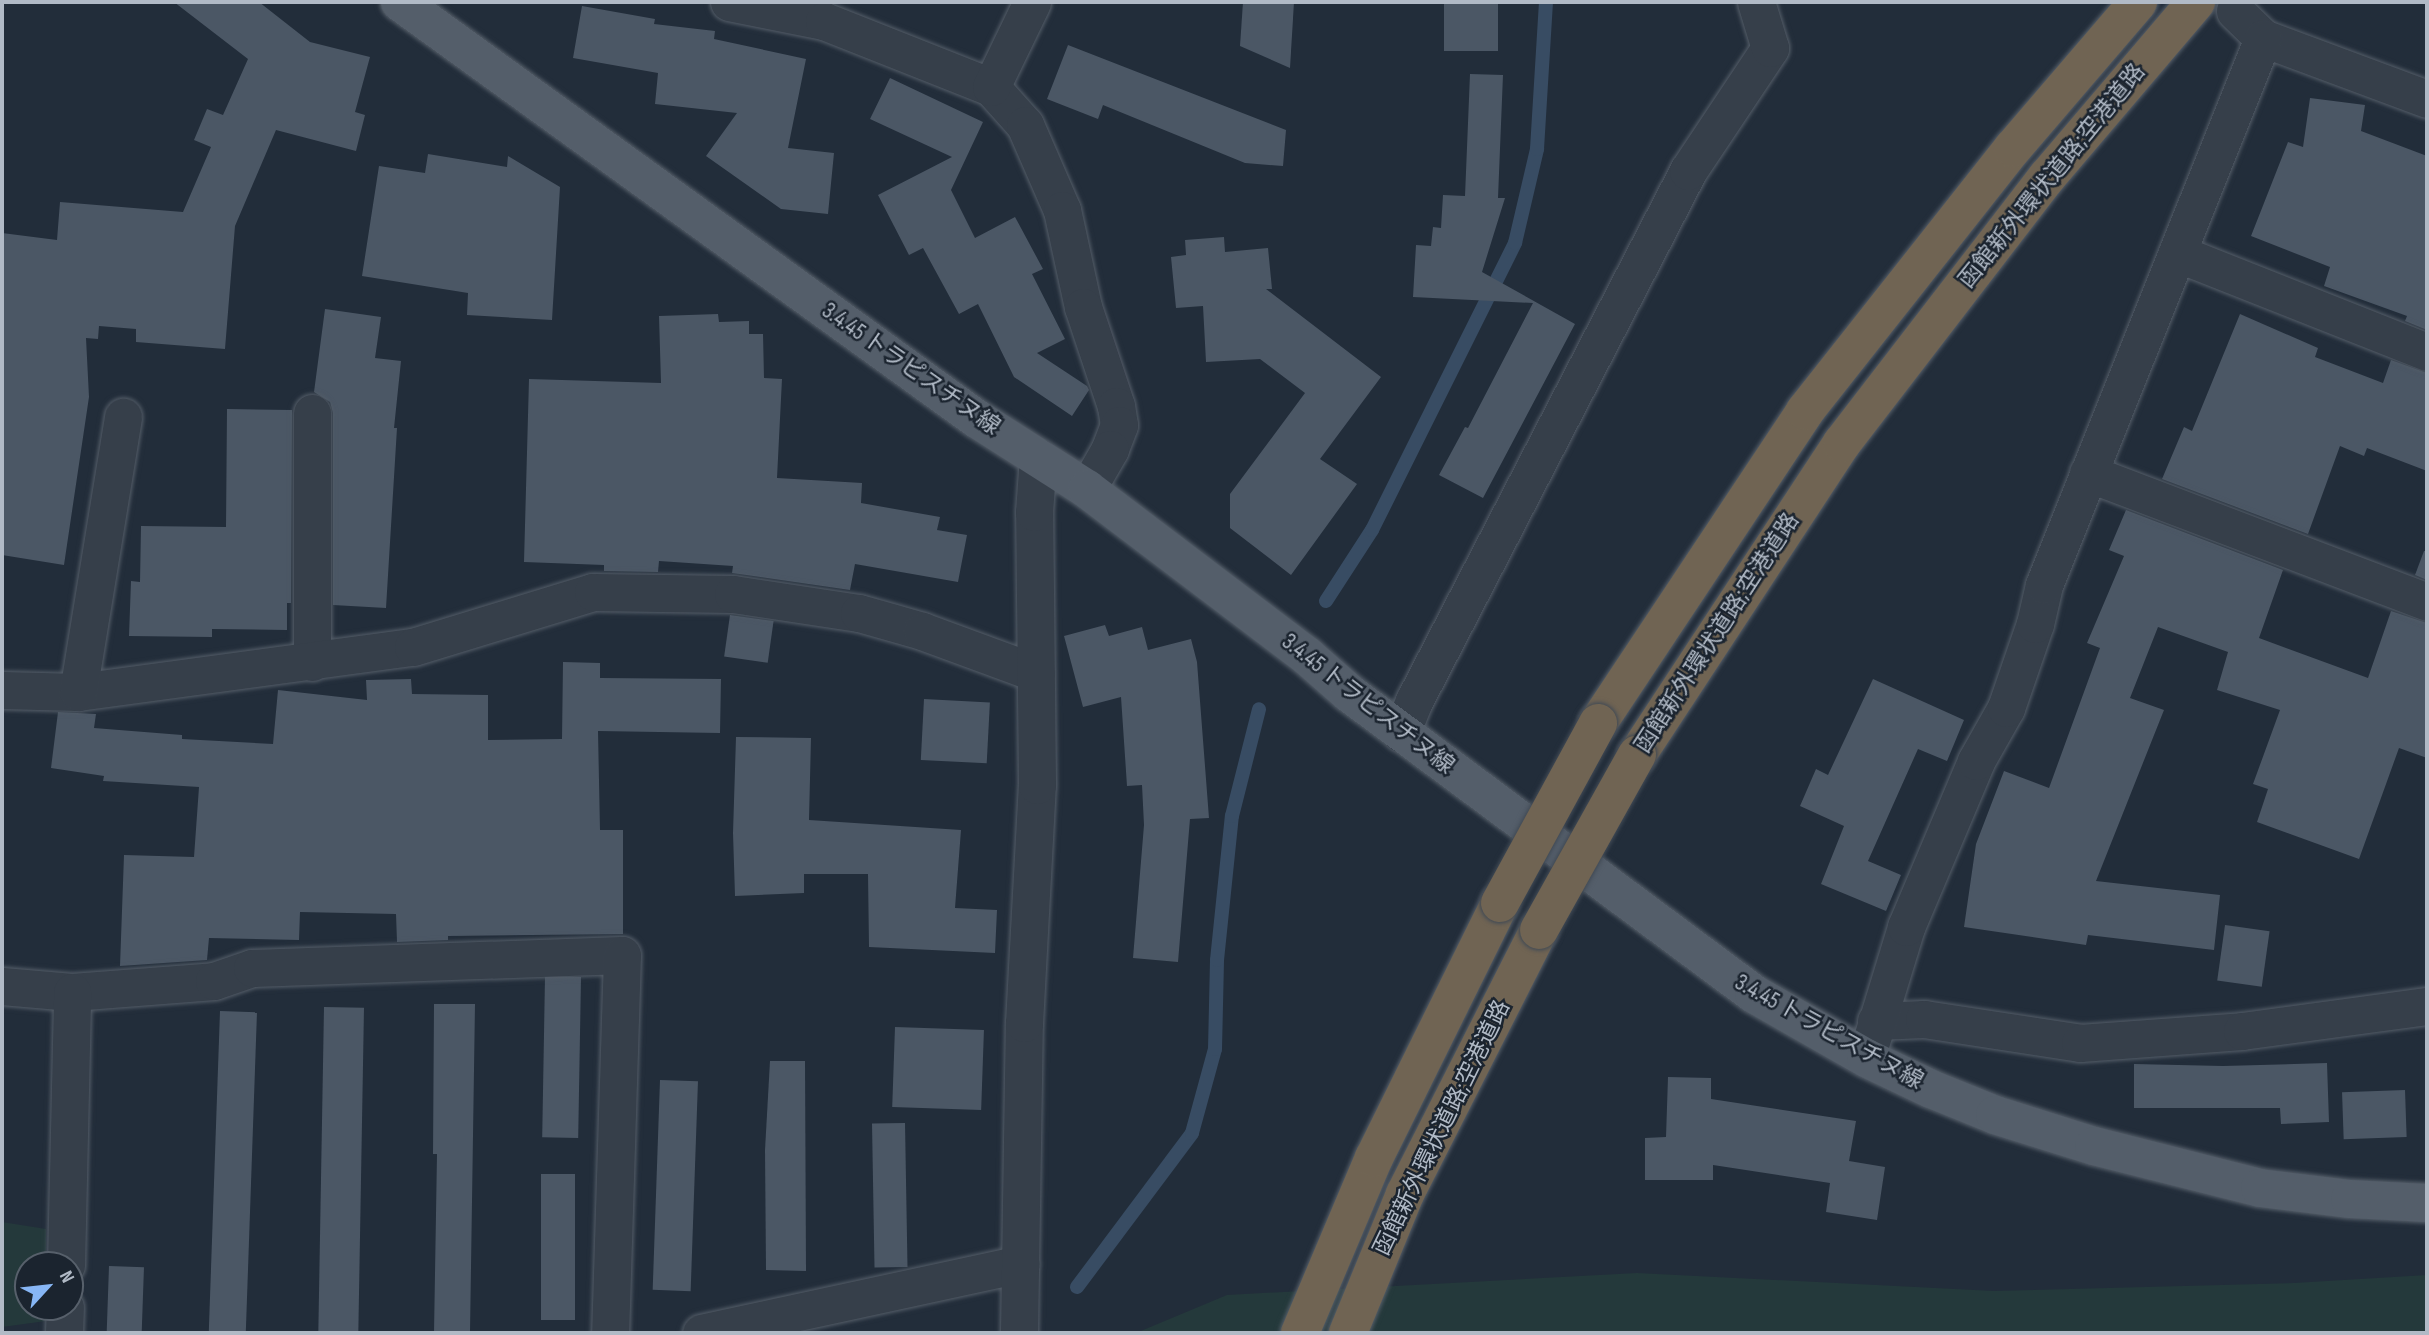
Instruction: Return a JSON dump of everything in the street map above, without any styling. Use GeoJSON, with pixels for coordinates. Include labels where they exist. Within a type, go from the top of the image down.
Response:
{"type":"FeatureCollection","features":[{"type":"Feature","properties":{"kind":"highway","name":"函館新外環状道路;空港道路"},"geometry":{"type":"LineString","coordinates":[[1300,1333],[1374,1158],[1500,903],[1598,723],[1805,411],[2014,148],[2138,2]]}},
{"type":"Feature","properties":{"kind":"highway","name":"函館新外環状道路;空港道路"},"geometry":{"type":"LineString","coordinates":[[1348,1333],[1405,1194],[1539,930],[1637,755],[1842,443],[2047,177],[2196,2]]}},
{"type":"Feature","properties":{"kind":"main road","name":"3.4.45 トラピスチヌ線"},"geometry":{"type":"LineString","coordinates":[[400,2],[966,411],[1087,489],[1307,656],[1401,733],[1754,994],[1866,1058],[1995,1115],[2190,1173],[2260,1188],[2350,1199],[2427,1203]]}},
{"type":"Feature","properties":{"kind":"street"},"geometry":{"type":"LineString","coordinates":[[729,2],[824,21],[991,87],[1025,125],[1056,194],[1083,307],[1116,407],[1119,425],[1110,449],[1087,489]]}},
{"type":"Feature","properties":{"kind":"street"},"geometry":{"type":"LineString","coordinates":[[991,87],[1032,2]]}},
{"type":"Feature","properties":{"kind":"street"},"geometry":{"type":"LineString","coordinates":[[1401,733],[1420,688],[1688,171],[1770,48],[1756,2]]}},
{"type":"Feature","properties":{"kind":"street"},"geometry":{"type":"LineString","coordinates":[[2235,11],[2263,38],[2427,99]]}},
{"type":"Feature","properties":{"kind":"street"},"geometry":{"type":"LineString","coordinates":[[1866,1058],[1906,927],[1976,761],[2006,708],[2035,624],[2044,585],[2263,38]]}},
{"type":"Feature","properties":{"kind":"street"},"geometry":{"type":"LineString","coordinates":[[2177,253],[2427,352]]}},
{"type":"Feature","properties":{"kind":"street"},"geometry":{"type":"LineString","coordinates":[[312,413],[312,662]]}},
{"type":"Feature","properties":{"kind":"street"},"geometry":{"type":"LineString","coordinates":[[78,692],[123,417]]}},
{"type":"Feature","properties":{"kind":"street"},"geometry":{"type":"LineString","coordinates":[[1019,1333],[1024,1023],[1038,785],[1034,512],[1038,457]]}},
{"type":"Feature","properties":{"kind":"street"},"geometry":{"type":"LineString","coordinates":[[2088,473],[2427,602]]}},
{"type":"Feature","properties":{"kind":"street"},"geometry":{"type":"LineString","coordinates":[[2,690],[78,692],[413,647],[593,592],[733,594],[859,613],[922,631],[1036,673]]}},
{"type":"Feature","properties":{"kind":"street"},"geometry":{"type":"LineString","coordinates":[[2,986],[72,992],[214,981],[251,968],[622,955],[610,1333]]}},
{"type":"Feature","properties":{"kind":"street"},"geometry":{"type":"LineString","coordinates":[[66,1251],[72,992]]}},
{"type":"Feature","properties":{"kind":"street"},"geometry":{"type":"LineString","coordinates":[[1876,1021],[1924,1019],[2080,1043],[2242,1031],[2427,1006]]}},
{"type":"Feature","properties":{"kind":"street"},"geometry":{"type":"LineString","coordinates":[[701,1333],[1021,1264]]}},
{"type":"Feature","properties":{"kind":"green space"},"geometry":{"type":"Polygon","coordinates":[[[2,1222],[46,1229],[46,1251],[14,1251],[14,1321],[46,1321],[2,1327],[2,1222]]]}},
{"type":"Feature","properties":{"kind":"green space"},"geometry":{"type":"Polygon","coordinates":[[[1637,1273],[1994,1291],[2294,1283],[2427,1275],[2427,1333],[1136,1333],[1227,1295],[1637,1273]]]}},
{"type":"Feature","properties":{"kind":"building"},"geometry":{"type":"Polygon","coordinates":[[[174,2],[259,2],[310,42],[370,57],[355,112],[365,115],[356,151],[276,130],[235,226],[225,349],[136,342],[136,329],[99,326],[98,339],[86,338],[89,397],[64,565],[2,555],[2,233],[57,240],[60,202],[183,212],[211,147],[194,140],[207,109],[223,115],[248,59],[174,2]]]}},
{"type":"Feature","properties":{"kind":"building"},"geometry":{"type":"Polygon","coordinates":[[[1243,2],[1294,2],[1290,68],[1240,46],[1243,2]]]}},
{"type":"Feature","properties":{"kind":"building"},"geometry":{"type":"Polygon","coordinates":[[[1444,2],[1498,2],[1498,51],[1444,51],[1444,2]]]}},
{"type":"Feature","properties":{"kind":"building"},"geometry":{"type":"Polygon","coordinates":[[[582,6],[655,19],[654,24],[715,31],[714,39],[806,59],[788,148],[834,153],[828,214],[781,209],[706,156],[737,113],[655,104],[658,73],[573,58],[582,6]]]}},
{"type":"Feature","properties":{"kind":"building"},"geometry":{"type":"Polygon","coordinates":[[[1068,45],[1286,130],[1283,166],[1245,163],[1103,105],[1098,119],[1047,99],[1068,45]]]}},
{"type":"Feature","properties":{"kind":"building"},"geometry":{"type":"Polygon","coordinates":[[[1470,74],[1503,75],[1498,198],[1505,198],[1482,272],[1575,324],[1483,498],[1439,475],[1465,427],[1468,428],[1533,303],[1413,297],[1416,245],[1431,246],[1433,227],[1441,228],[1443,195],[1465,196],[1470,74]]]}},
{"type":"Feature","properties":{"kind":"building"},"geometry":{"type":"Polygon","coordinates":[[[890,78],[983,122],[951,190],[975,238],[1015,217],[1043,269],[1032,274],[1065,339],[1037,353],[1087,386],[1089,390],[1072,416],[1014,377],[978,304],[959,314],[923,248],[909,255],[878,195],[952,157],[870,119],[890,78]]]}},
{"type":"Feature","properties":{"kind":"building"},"geometry":{"type":"Polygon","coordinates":[[[2310,98],[2365,105],[2361,131],[2427,156],[2427,330],[2405,321],[2407,316],[2324,286],[2330,267],[2251,236],[2288,142],[2303,147],[2310,98]]]}},
{"type":"Feature","properties":{"kind":"building"},"geometry":{"type":"Polygon","coordinates":[[[428,154],[507,167],[508,156],[560,187],[552,320],[467,315],[468,293],[362,276],[379,166],[425,173],[428,154]]]}},
{"type":"Feature","properties":{"kind":"building"},"geometry":{"type":"Polygon","coordinates":[[[1224,237],[1225,252],[1268,248],[1272,289],[1266,289],[1381,377],[1320,459],[1357,484],[1291,575],[1230,528],[1230,494],[1305,393],[1260,359],[1206,362],[1203,306],[1176,308],[1171,257],[1186,255],[1185,240],[1224,237]]]}},
{"type":"Feature","properties":{"kind":"building"},"geometry":{"type":"Polygon","coordinates":[[[325,309],[381,317],[375,358],[401,361],[394,428],[397,428],[386,608],[333,605],[333,413],[330,402],[314,392],[325,309]]]}},
{"type":"Feature","properties":{"kind":"building"},"geometry":{"type":"Polygon","coordinates":[[[718,314],[719,322],[749,321],[749,334],[763,334],[764,378],[782,379],[777,478],[862,483],[861,503],[940,517],[937,530],[967,535],[958,582],[855,564],[850,590],[732,573],[733,566],[659,561],[658,572],[604,571],[604,565],[524,562],[529,379],[661,383],[659,316],[718,314]]]}},
{"type":"Feature","properties":{"kind":"building"},"geometry":{"type":"Polygon","coordinates":[[[2240,314],[2318,348],[2315,357],[2383,383],[2391,360],[2427,373],[2427,471],[2367,448],[2364,456],[2340,446],[2308,534],[2162,479],[2184,427],[2192,431],[2240,314]]]}},
{"type":"Feature","properties":{"kind":"building"},"geometry":{"type":"Polygon","coordinates":[[[227,409],[292,410],[291,603],[287,603],[287,630],[212,629],[212,637],[129,636],[131,581],[140,582],[141,526],[226,527],[227,409]]]}},
{"type":"Feature","properties":{"kind":"building"},"geometry":{"type":"Polygon","coordinates":[[[2126,510],[2283,570],[2259,638],[2368,678],[2391,611],[2427,623],[2427,758],[2399,748],[2359,859],[2257,822],[2268,789],[2253,784],[2280,710],[2217,690],[2228,652],[2158,627],[2130,698],[2164,710],[2096,881],[2220,895],[2214,950],[2088,935],[2086,945],[1964,927],[1976,844],[2004,771],[2049,788],[2100,648],[2087,643],[2124,556],[2109,550],[2126,510]]]}},
{"type":"Feature","properties":{"kind":"building"},"geometry":{"type":"Polygon","coordinates":[[[2424,551],[2427,551],[2427,580],[2415,575],[2424,551]]]}},
{"type":"Feature","properties":{"kind":"building"},"geometry":{"type":"Polygon","coordinates":[[[730,615],[774,621],[768,663],[724,657],[730,615]]]}},
{"type":"Feature","properties":{"kind":"building"},"geometry":{"type":"Polygon","coordinates":[[[1105,625],[1109,636],[1142,627],[1148,650],[1191,639],[1197,662],[1209,818],[1190,819],[1178,962],[1133,958],[1144,825],[1142,785],[1127,786],[1121,697],[1083,707],[1064,636],[1105,625]]]}},
{"type":"Feature","properties":{"kind":"building"},"geometry":{"type":"Polygon","coordinates":[[[563,662],[600,663],[600,678],[721,679],[720,733],[598,731],[600,830],[623,830],[623,934],[448,936],[448,940],[397,942],[396,914],[300,912],[299,940],[209,938],[207,960],[120,966],[124,855],[194,857],[199,787],[103,781],[104,776],[51,768],[58,712],[96,714],[94,728],[182,735],[182,739],[273,744],[278,690],[367,700],[366,680],[411,679],[412,694],[488,695],[488,740],[562,739],[563,662]]]}},
{"type":"Feature","properties":{"kind":"building"},"geometry":{"type":"Polygon","coordinates":[[[1873,679],[1964,720],[1947,761],[1918,749],[1868,861],[1901,875],[1886,911],[1821,884],[1844,826],[1800,806],[1816,769],[1828,775],[1873,679]]]}},
{"type":"Feature","properties":{"kind":"building"},"geometry":{"type":"Polygon","coordinates":[[[924,699],[990,702],[987,763],[921,760],[924,699]]]}},
{"type":"Feature","properties":{"kind":"building"},"geometry":{"type":"Polygon","coordinates":[[[736,737],[811,738],[809,820],[961,830],[955,908],[997,910],[995,953],[869,947],[868,874],[804,874],[804,893],[735,896],[733,833],[736,737]]]}},
{"type":"Feature","properties":{"kind":"building"},"geometry":{"type":"Polygon","coordinates":[[[2225,925],[2270,931],[2262,987],[2217,980],[2225,925]]]}},
{"type":"Feature","properties":{"kind":"building"},"geometry":{"type":"Polygon","coordinates":[[[545,976],[581,977],[578,1138],[542,1137],[545,976]]]}},
{"type":"Feature","properties":{"kind":"building"},"geometry":{"type":"Polygon","coordinates":[[[434,1004],[475,1004],[470,1333],[434,1333],[437,1154],[433,1154],[434,1004]]]}},
{"type":"Feature","properties":{"kind":"building"},"geometry":{"type":"Polygon","coordinates":[[[324,1007],[364,1008],[358,1333],[318,1333],[324,1007]]]}},
{"type":"Feature","properties":{"kind":"building"},"geometry":{"type":"Polygon","coordinates":[[[220,1011],[257,1012],[246,1333],[209,1333],[220,1011]]]}},
{"type":"Feature","properties":{"kind":"building"},"geometry":{"type":"Polygon","coordinates":[[[895,1027],[984,1030],[981,1110],[892,1107],[895,1027]]]}},
{"type":"Feature","properties":{"kind":"building"},"geometry":{"type":"Polygon","coordinates":[[[770,1061],[805,1061],[806,1271],[766,1270],[765,1150],[770,1061]]]}},
{"type":"Feature","properties":{"kind":"building"},"geometry":{"type":"Polygon","coordinates":[[[2327,1063],[2329,1122],[2281,1124],[2280,1108],[2134,1108],[2134,1064],[2223,1066],[2327,1063]]]}},
{"type":"Feature","properties":{"kind":"building"},"geometry":{"type":"Polygon","coordinates":[[[1668,1077],[1711,1078],[1711,1099],[1856,1121],[1849,1161],[1885,1167],[1877,1220],[1826,1212],[1830,1183],[1713,1165],[1713,1180],[1645,1180],[1645,1138],[1666,1137],[1668,1077]]]}},
{"type":"Feature","properties":{"kind":"building"},"geometry":{"type":"Polygon","coordinates":[[[660,1080],[698,1081],[691,1291],[653,1290],[660,1080]]]}},
{"type":"Feature","properties":{"kind":"building"},"geometry":{"type":"Polygon","coordinates":[[[2405,1090],[2407,1137],[2344,1139],[2342,1092],[2405,1090]]]}},
{"type":"Feature","properties":{"kind":"building"},"geometry":{"type":"Polygon","coordinates":[[[905,1123],[908,1267],[875,1268],[872,1124],[905,1123]]]}},
{"type":"Feature","properties":{"kind":"building"},"geometry":{"type":"Polygon","coordinates":[[[541,1174],[575,1174],[575,1320],[541,1320],[541,1174]]]}},
{"type":"Feature","properties":{"kind":"building"},"geometry":{"type":"Polygon","coordinates":[[[109,1266],[144,1267],[142,1333],[107,1333],[109,1266]]]}},
{"type":"Feature","properties":{"kind":"waterway"},"geometry":{"type":"LineString","coordinates":[[1326,601],[1372,530],[1515,243],[1537,149],[1546,2]]}},
{"type":"Feature","properties":{"kind":"waterway"},"geometry":{"type":"LineString","coordinates":[[1077,1287],[1192,1133],[1215,1049],[1217,960],[1232,816],[1259,709]]}}]}
